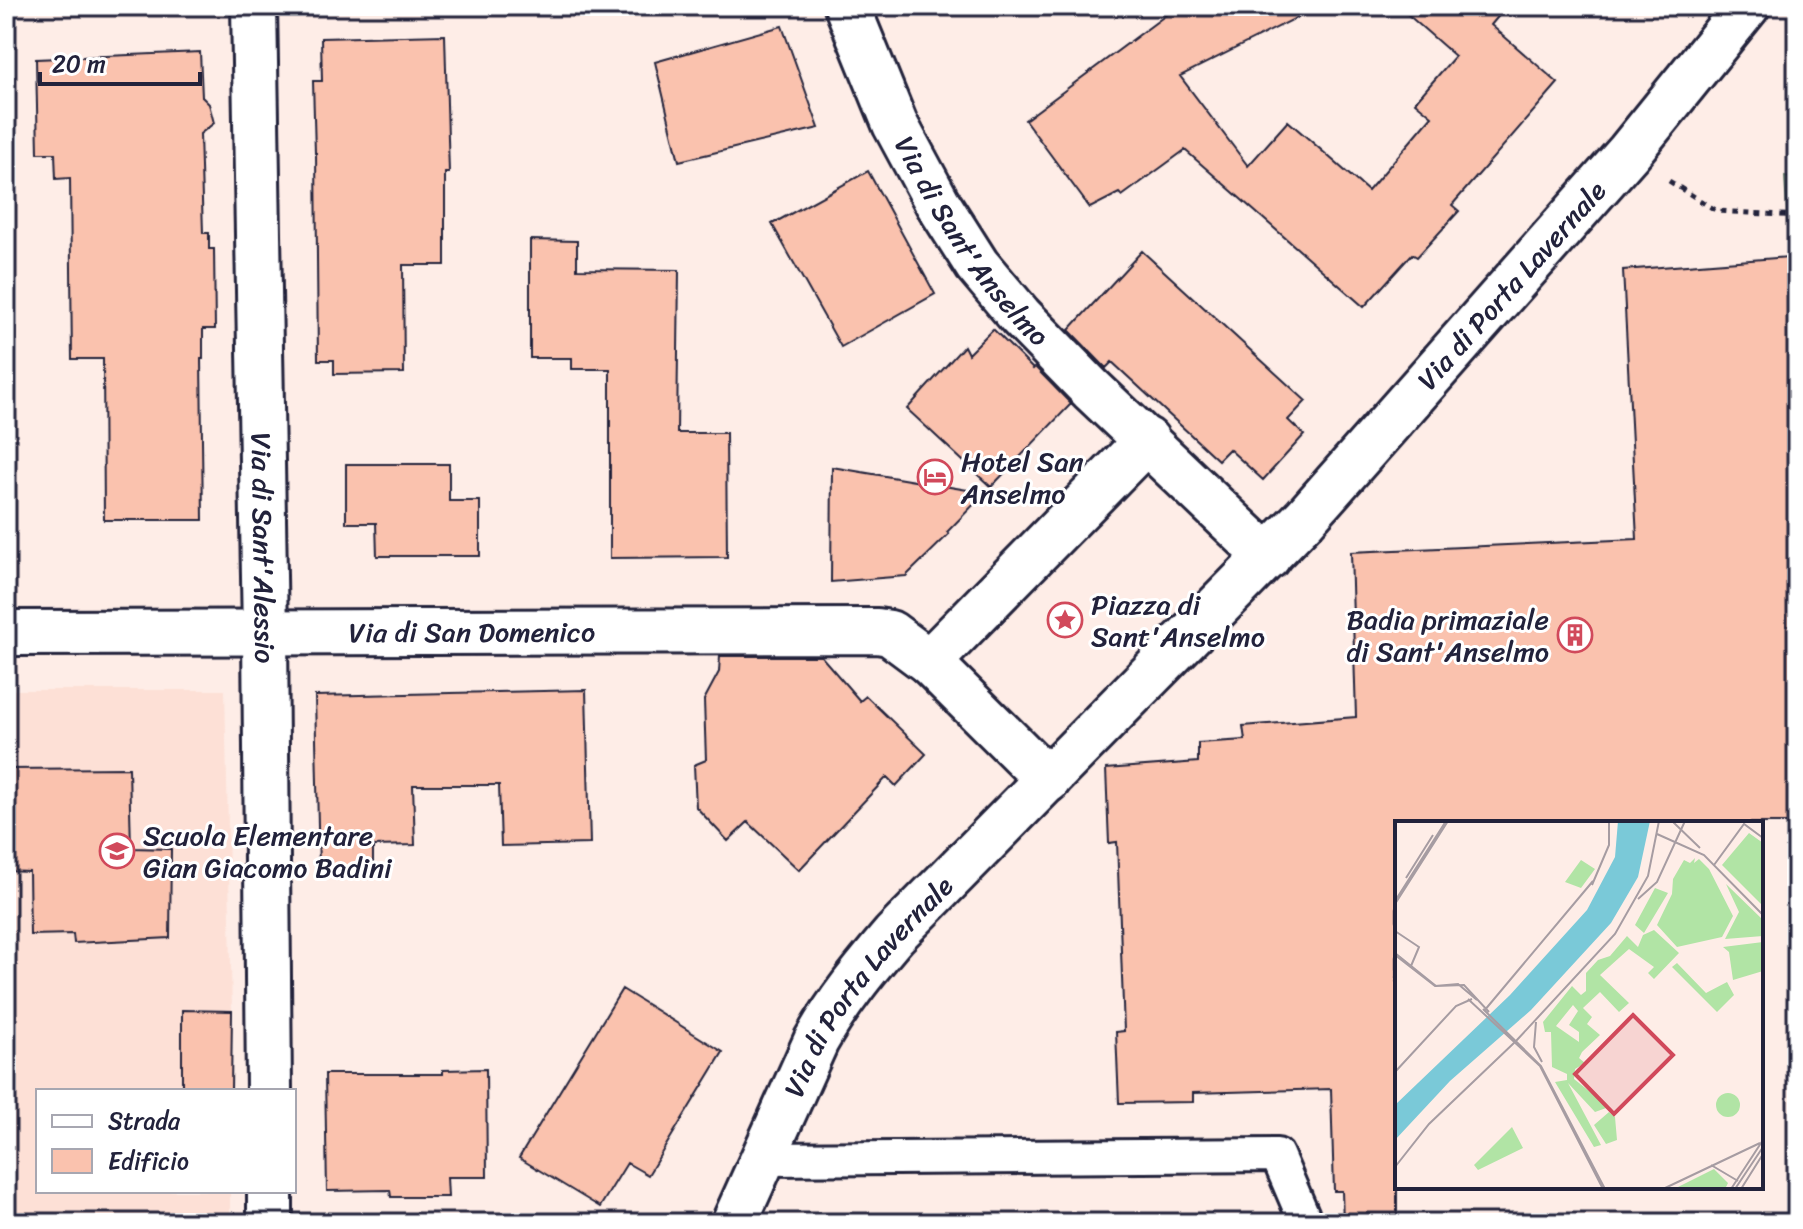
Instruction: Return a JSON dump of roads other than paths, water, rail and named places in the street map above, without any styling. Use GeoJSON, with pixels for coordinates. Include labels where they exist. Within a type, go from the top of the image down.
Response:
{"type":"FeatureCollection","features":[{"type":"Feature","properties":{"kind":"street","name":"Via di Sant'Alessio"},"geometry":{"type":"LineString","coordinates":[[254,6],[269,1089]]}},
{"type":"Feature","properties":{"kind":"street","name":"Via di Sant'Anselmo"},"geometry":{"type":"LineString","coordinates":[[847,6],[895,124],[937,202],[977,265],[1020,316],[1147,440]]}},
{"type":"Feature","properties":{"kind":"street","name":"Via di Porta Lavernale"},"geometry":{"type":"LineString","coordinates":[[1268,557],[1629,152],[1747,6]]}},
{"type":"Feature","properties":{"kind":"street"},"geometry":{"type":"LineString","coordinates":[[1147,440],[1268,557],[1048,780],[929,662],[1147,440]]}},
{"type":"Feature","properties":{"kind":"street","name":"Via di San Domenico"},"geometry":{"type":"LineString","coordinates":[[6,633],[877,631],[890,633],[929,662]]}},
{"type":"Feature","properties":{"kind":"street","name":"Via di Porta Lavernale"},"geometry":{"type":"LineString","coordinates":[[734,1223],[816,1041],[847,992],[894,935],[1048,780]]}},
{"type":"Feature","properties":{"kind":"street"},"geometry":{"type":"LineString","coordinates":[[270,1193],[270,1223]]}},
{"type":"Feature","properties":{"kind":"lane"},"geometry":{"type":"LineString","coordinates":[[764,1159],[1277,1155],[1306,1223]]}},
{"type":"Feature","properties":{"kind":"place","name":"Hotel San Anselmo"},"geometry":{"type":"Point","coordinates":[935,477]}},
{"type":"Feature","properties":{"kind":"place","name":"Piazza di Sant'Anselmo"},"geometry":{"type":"Point","coordinates":[1065,620]}},
{"type":"Feature","properties":{"kind":"place","name":"Badia primaziale di Sant'Anselmo"},"geometry":{"type":"Point","coordinates":[1575,635]}},
{"type":"Feature","properties":{"kind":"place","name":"Scuola Elementare Gian Giacomo Badini"},"geometry":{"type":"Point","coordinates":[117,851]}}]}
